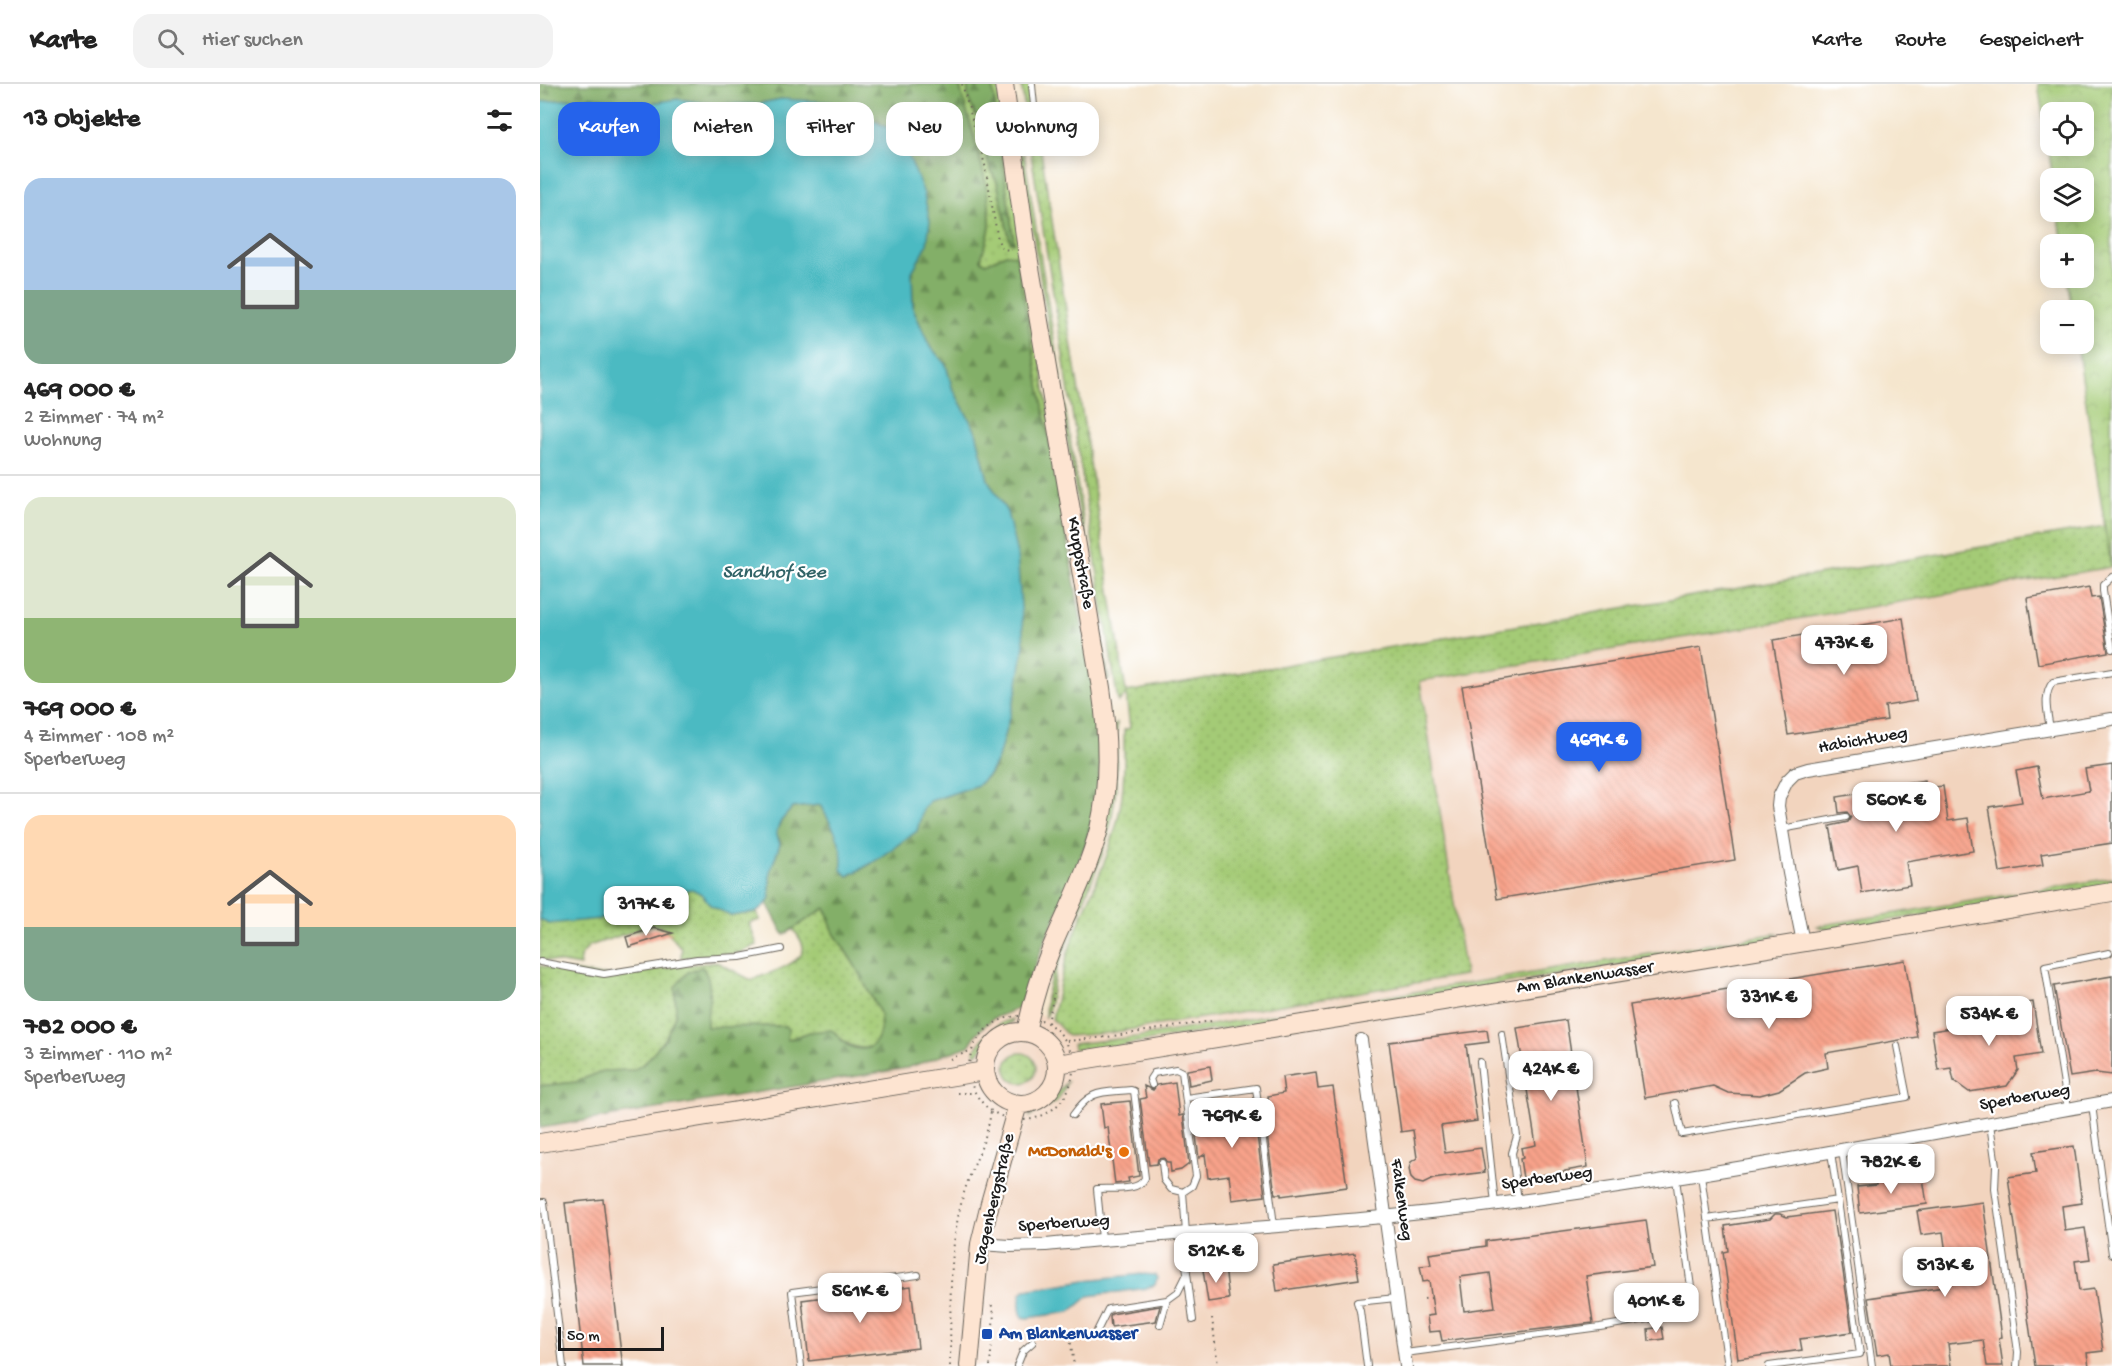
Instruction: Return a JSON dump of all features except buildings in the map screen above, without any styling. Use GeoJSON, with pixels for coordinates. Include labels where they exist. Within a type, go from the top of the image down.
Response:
{"type":"FeatureCollection","features":[{"type":"Feature","properties":{"kind":"street","name":"Kruppstraße"},"geometry":{"type":"LineString","coordinates":[[1004,84],[1006,102]]}},
{"type":"Feature","properties":{"kind":"street","name":"Kruppstraße"},"geometry":{"type":"LineString","coordinates":[[1013,156],[1101,688],[1107,745],[1107,775],[1099,828],[1082,880],[1045,967],[1028,1024]]}},
{"type":"Feature","properties":{"kind":"street","name":"Habichtweg"},"geometry":{"type":"LineString","coordinates":[[1803,942],[1778,806],[1783,788],[1795,773],[1819,767],[2112,719]]}},
{"type":"Feature","properties":{"kind":"street","name":"Am Blankenwasser"},"geometry":{"type":"LineString","coordinates":[[1065,1062],[2112,892]]}},
{"type":"Feature","properties":{"kind":"street"},"geometry":{"type":"LineString","coordinates":[[540,1143],[977,1072],[996,1043],[1004,1036],[1015,1033],[1028,1024],[1037,1036],[1047,1042],[1065,1062],[1047,1094],[1016,1112],[977,1072]]}},
{"type":"Feature","properties":{"kind":"street","name":"Falkenweg"},"geometry":{"type":"LineString","coordinates":[[1361,1040],[1405,1360]]}},
{"type":"Feature","properties":{"kind":"street","name":"Sperberweg"},"geometry":{"type":"LineString","coordinates":[[980,1244],[1022,1246],[1385,1216],[1518,1202],[1701,1175],[2112,1101]]}},
{"type":"Feature","properties":{"kind":"street","name":"Jagenbergstraße"},"geometry":{"type":"LineString","coordinates":[[969,1366],[980,1244],[1016,1112]]}},
{"type":"Feature","properties":{"kind":"lane"},"geometry":{"type":"LineString","coordinates":[[1032,84],[1033,102]]}},
{"type":"Feature","properties":{"kind":"lane"},"geometry":{"type":"LineString","coordinates":[[2112,577],[2103,585],[2112,650]]}},
{"type":"Feature","properties":{"kind":"lane"},"geometry":{"type":"LineString","coordinates":[[2050,729],[2046,699],[2053,682],[2112,672]]}},
{"type":"Feature","properties":{"kind":"lane"},"geometry":{"type":"LineString","coordinates":[[1781,830],[1846,817]]}},
{"type":"Feature","properties":{"kind":"lane"},"geometry":{"type":"LineString","coordinates":[[540,962],[604,974],[697,959],[740,957],[782,949]]}},
{"type":"Feature","properties":{"kind":"lane"},"geometry":{"type":"LineString","coordinates":[[2068,1109],[2045,966],[2109,953]]}},
{"type":"Feature","properties":{"kind":"lane"},"geometry":{"type":"LineString","coordinates":[[1502,1034],[1517,1136],[1512,1153],[1518,1202]]}},
{"type":"Feature","properties":{"kind":"lane"},"geometry":{"type":"LineString","coordinates":[[1675,1103],[1682,1134],[1907,1097],[1897,1046]]}},
{"type":"Feature","properties":{"kind":"lane"},"geometry":{"type":"LineString","coordinates":[[1480,1062],[1495,1204]]}},
{"type":"Feature","properties":{"kind":"lane"},"geometry":{"type":"LineString","coordinates":[[1152,1085],[1150,1079],[1154,1072],[1179,1070],[1183,1074],[1196,1176],[1192,1186],[1183,1192],[1171,1189],[1167,1185],[1162,1163]]}},
{"type":"Feature","properties":{"kind":"lane"},"geometry":{"type":"LineString","coordinates":[[1186,1098],[1256,1088],[1274,1225]]}},
{"type":"Feature","properties":{"kind":"lane"},"geometry":{"type":"LineString","coordinates":[[1072,1115],[1083,1100],[1091,1095],[1134,1091],[1145,1178],[1137,1186],[1098,1190],[1102,1239]]}},
{"type":"Feature","properties":{"kind":"lane"},"geometry":{"type":"LineString","coordinates":[[2092,1105],[2112,1254]]}},
{"type":"Feature","properties":{"kind":"lane"},"geometry":{"type":"LineString","coordinates":[[1990,1123],[1996,1166],[1996,1199],[2018,1352],[2017,1366]]}},
{"type":"Feature","properties":{"kind":"lane"},"geometry":{"type":"LineString","coordinates":[[1769,1366],[1860,1354],[1838,1200],[1836,1151]]}},
{"type":"Feature","properties":{"kind":"lane"},"geometry":{"type":"LineString","coordinates":[[1836,1151],[1872,1366]]}},
{"type":"Feature","properties":{"kind":"lane"},"geometry":{"type":"LineString","coordinates":[[1701,1175],[1728,1366]]}},
{"type":"Feature","properties":{"kind":"lane"},"geometry":{"type":"LineString","coordinates":[[1405,1360],[1670,1315],[1680,1311],[1689,1300],[1691,1287],[1676,1179]]}},
{"type":"Feature","properties":{"kind":"lane"},"geometry":{"type":"LineString","coordinates":[[1183,1192],[1187,1274],[1193,1320]]}},
{"type":"Feature","properties":{"kind":"lane"},"geometry":{"type":"LineString","coordinates":[[1707,1218],[1838,1200]]}},
{"type":"Feature","properties":{"kind":"lane"},"geometry":{"type":"LineString","coordinates":[[540,1203],[544,1202],[563,1366]]}},
{"type":"Feature","properties":{"kind":"lane"},"geometry":{"type":"LineString","coordinates":[[1096,1333],[1108,1308],[1167,1300],[1178,1292],[1187,1274]]}},
{"type":"Feature","properties":{"kind":"lane"},"geometry":{"type":"LineString","coordinates":[[801,1366],[792,1292],[918,1275]]}},
{"type":"Feature","properties":{"kind":"lane"},"geometry":{"type":"LineString","coordinates":[[1367,1366],[1357,1302],[1396,1298]]}},
{"type":"Feature","properties":{"kind":"lane"},"geometry":{"type":"LineString","coordinates":[[1160,1325],[1167,1300]]}},
{"type":"Feature","properties":{"kind":"lane"},"geometry":{"type":"LineString","coordinates":[[1017,1366],[1023,1351],[1034,1342]]}},
{"type":"Feature","properties":{"kind":"path"},"geometry":{"type":"LineString","coordinates":[[962,84],[985,165],[998,240],[1002,249],[1027,250]]}},
{"type":"Feature","properties":{"kind":"path"},"geometry":{"type":"LineString","coordinates":[[1016,1016],[1028,1024],[1048,1023],[1067,1041],[1065,1062],[1070,1086],[1064,1099],[1054,1108],[1043,1116],[1030,1120],[1016,1112],[991,1111],[975,1093],[977,1072],[972,1050],[979,1037],[989,1027],[1002,1020],[1016,1016]]}},
{"type":"Feature","properties":{"kind":"path"},"geometry":{"type":"LineString","coordinates":[[950,1366],[952,1266],[959,1214],[966,1187],[987,1132],[991,1111]]}},
{"type":"Feature","properties":{"kind":"path"},"geometry":{"type":"LineString","coordinates":[[1425,1299],[1431,1298]]}},
{"type":"Feature","properties":{"kind":"path"},"geometry":{"type":"LineString","coordinates":[[1212,1318],[1218,1366]]}},
{"type":"Feature","properties":{"kind":"path"},"geometry":{"type":"LineString","coordinates":[[1070,1337],[1074,1366]]}},
{"type":"Feature","properties":{"kind":"shaded area"},"geometry":{"type":"Polygon","coordinates":[[[2112,567],[2112,1366],[540,1366],[540,1128],[907,1068],[969,1046],[977,1033],[992,1019],[1020,1008],[1052,1019],[1060,980],[1073,939],[1108,855],[1119,812],[1124,769],[1124,730],[1172,1023],[1464,975],[1420,681],[2112,567]]]}},
{"type":"Feature","properties":{"kind":"green space"},"geometry":{"type":"Polygon","coordinates":[[[540,84],[959,84],[975,139],[975,156],[980,156],[987,189],[990,228],[981,260],[986,263],[1006,254],[1016,255],[1092,680],[1100,766],[1095,808],[1085,845],[1043,945],[1020,1008],[992,1019],[977,1033],[969,1046],[907,1068],[540,1128],[540,1086],[576,1082],[603,1071],[634,1070],[645,1063],[666,1037],[676,1013],[675,987],[688,972],[702,967],[709,981],[707,1027],[785,1026],[788,1029],[787,1040],[810,1032],[831,1030],[849,1046],[858,1049],[866,1048],[876,1042],[880,1029],[880,1013],[854,964],[834,933],[825,908],[784,935],[767,903],[770,897],[770,872],[780,844],[776,832],[781,821],[792,808],[820,805],[835,829],[849,876],[872,863],[917,831],[923,809],[930,801],[978,785],[991,773],[998,758],[1017,689],[1007,512],[988,480],[976,432],[952,387],[946,365],[929,345],[913,308],[912,272],[927,245],[838,156],[874,156],[874,102],[786,102],[786,104],[781,99],[766,102],[699,102],[678,99],[641,102],[591,97],[540,102],[540,84]]]}},
{"type":"Feature","properties":{"kind":"green space"},"geometry":{"type":"Polygon","coordinates":[[[959,84],[967,84],[969,100],[975,114],[975,140],[959,84]]]}},
{"type":"Feature","properties":{"kind":"green space"},"geometry":{"type":"Polygon","coordinates":[[[967,84],[992,84],[994,102],[975,102],[975,114],[969,100],[967,84]]]}},
{"type":"Feature","properties":{"kind":"green space"},"geometry":{"type":"Polygon","coordinates":[[[992,84],[998,84],[1001,102],[995,102],[992,84]]]}},
{"type":"Feature","properties":{"kind":"green space"},"geometry":{"type":"Polygon","coordinates":[[[1021,84],[1030,84],[1031,102],[1024,102],[1021,84]]]}},
{"type":"Feature","properties":{"kind":"green space"},"geometry":{"type":"Polygon","coordinates":[[[2038,84],[2112,84],[2111,567],[2079,354],[2094,354],[2094,300],[2070,300],[2069,288],[2094,288],[2094,234],[2061,234],[2060,222],[2094,222],[2094,168],[2051,168],[2049,156],[2094,156],[2094,102],[2041,102],[2038,84]]]}},
{"type":"Feature","properties":{"kind":"green space"},"geometry":{"type":"Polygon","coordinates":[[[979,156],[987,156],[997,182],[1010,241],[1014,242],[1002,156],[1009,156],[1072,564],[1051,452],[1006,254],[986,263],[981,260],[990,228],[979,156]]]}},
{"type":"Feature","properties":{"kind":"green space"},"geometry":{"type":"Polygon","coordinates":[[[987,156],[1002,156],[1014,243],[1010,241],[997,182],[987,156]]]}},
{"type":"Feature","properties":{"kind":"green space"},"geometry":{"type":"Polygon","coordinates":[[[1020,156],[1024,156],[1109,680],[1107,680],[1020,156]]]}},
{"type":"Feature","properties":{"kind":"green space"},"geometry":{"type":"Polygon","coordinates":[[[1031,156],[1042,156],[1126,692],[2105,526],[2112,567],[1420,681],[1465,975],[1109,1033],[1068,1036],[1052,1019],[1069,948],[1105,861],[1119,813],[1124,771],[1124,730],[1130,728],[1126,695],[1118,702],[1031,156]]]}},
{"type":"Feature","properties":{"kind":"green space"},"geometry":{"type":"Polygon","coordinates":[[[1117,723],[1116,789],[1111,823],[1102,855],[1056,970],[1048,1013],[1045,1018],[1046,998],[1054,965],[1068,929],[1113,727],[1117,723]]]}},
{"type":"Feature","properties":{"kind":"green space"},"geometry":{"type":"Polygon","coordinates":[[[2112,878],[2112,884],[1842,928],[1825,929],[1817,926],[2112,878]]]}},
{"type":"Feature","properties":{"kind":"green space"},"geometry":{"type":"Polygon","coordinates":[[[651,889],[672,892],[692,889],[702,894],[710,905],[731,916],[757,912],[760,920],[749,923],[757,945],[738,953],[681,958],[682,949],[665,929],[652,925],[589,946],[580,957],[580,966],[540,959],[540,919],[548,924],[615,911],[638,893],[651,889]]]}},
{"type":"Feature","properties":{"kind":"green space"},"geometry":{"type":"Polygon","coordinates":[[[825,907],[834,933],[854,964],[880,1013],[880,1037],[876,1043],[865,1048],[858,1048],[846,1043],[837,1034],[810,1032],[787,1040],[785,1026],[707,1027],[706,1014],[710,992],[675,994],[676,1013],[666,1037],[645,1063],[634,1070],[603,1071],[576,1082],[540,1086],[540,966],[596,975],[623,975],[717,962],[751,980],[795,960],[803,950],[800,939],[793,929],[825,907]]]}},
{"type":"Feature","properties":{"kind":"green space"},"geometry":{"type":"Polygon","coordinates":[[[1779,933],[1761,942],[1115,1046],[1074,1049],[1073,1044],[1136,1037],[1779,933]]]}},
{"type":"Feature","properties":{"kind":"green space"},"geometry":{"type":"Polygon","coordinates":[[[1013,1019],[995,1033],[977,1054],[974,1051],[990,1031],[1013,1019]]]}},
{"type":"Feature","properties":{"kind":"green space"},"geometry":{"type":"Polygon","coordinates":[[[1021,1053],[1032,1057],[1036,1068],[1032,1079],[1021,1083],[1010,1079],[1006,1068],[1010,1057],[1021,1053]]]}},
{"type":"Feature","properties":{"kind":"green space"},"geometry":{"type":"Polygon","coordinates":[[[1068,1081],[1058,1100],[1029,1117],[1050,1100],[1068,1081]]]}},
{"type":"Feature","properties":{"kind":"water","name":"Sandhof See"},"geometry":{"type":"Polygon","coordinates":[[[591,97],[641,102],[558,102],[558,156],[660,156],[660,102],[658,102],[678,99],[699,102],[672,102],[672,156],[774,156],[774,102],[766,102],[781,99],[831,102],[786,102],[786,156],[874,156],[874,121],[886,127],[886,156],[909,156],[923,191],[930,221],[927,245],[912,272],[913,308],[929,345],[946,365],[952,387],[976,432],[988,480],[1007,512],[1017,554],[1024,644],[1017,689],[998,758],[990,773],[978,785],[930,801],[923,809],[917,831],[872,863],[848,876],[841,870],[840,845],[820,805],[792,808],[781,821],[776,832],[780,844],[770,872],[770,897],[757,912],[731,916],[710,905],[702,894],[692,889],[672,892],[651,889],[638,893],[615,911],[599,919],[548,924],[540,919],[540,102],[591,97]]]}},
{"type":"Feature","properties":{"kind":"water"},"geometry":{"type":"Polygon","coordinates":[[[1142,1274],[1155,1275],[1157,1278],[1155,1285],[1089,1296],[1070,1312],[1023,1318],[1020,1309],[1021,1293],[1025,1290],[1142,1274]]]}},
{"type":"Feature","properties":{"kind":"place","name":"McDonald's"},"geometry":{"type":"Point","coordinates":[1124,1152]}},
{"type":"Feature","properties":{"kind":"place","name":"Am Blankenwasser"},"geometry":{"type":"Point","coordinates":[987,1334]}}]}
